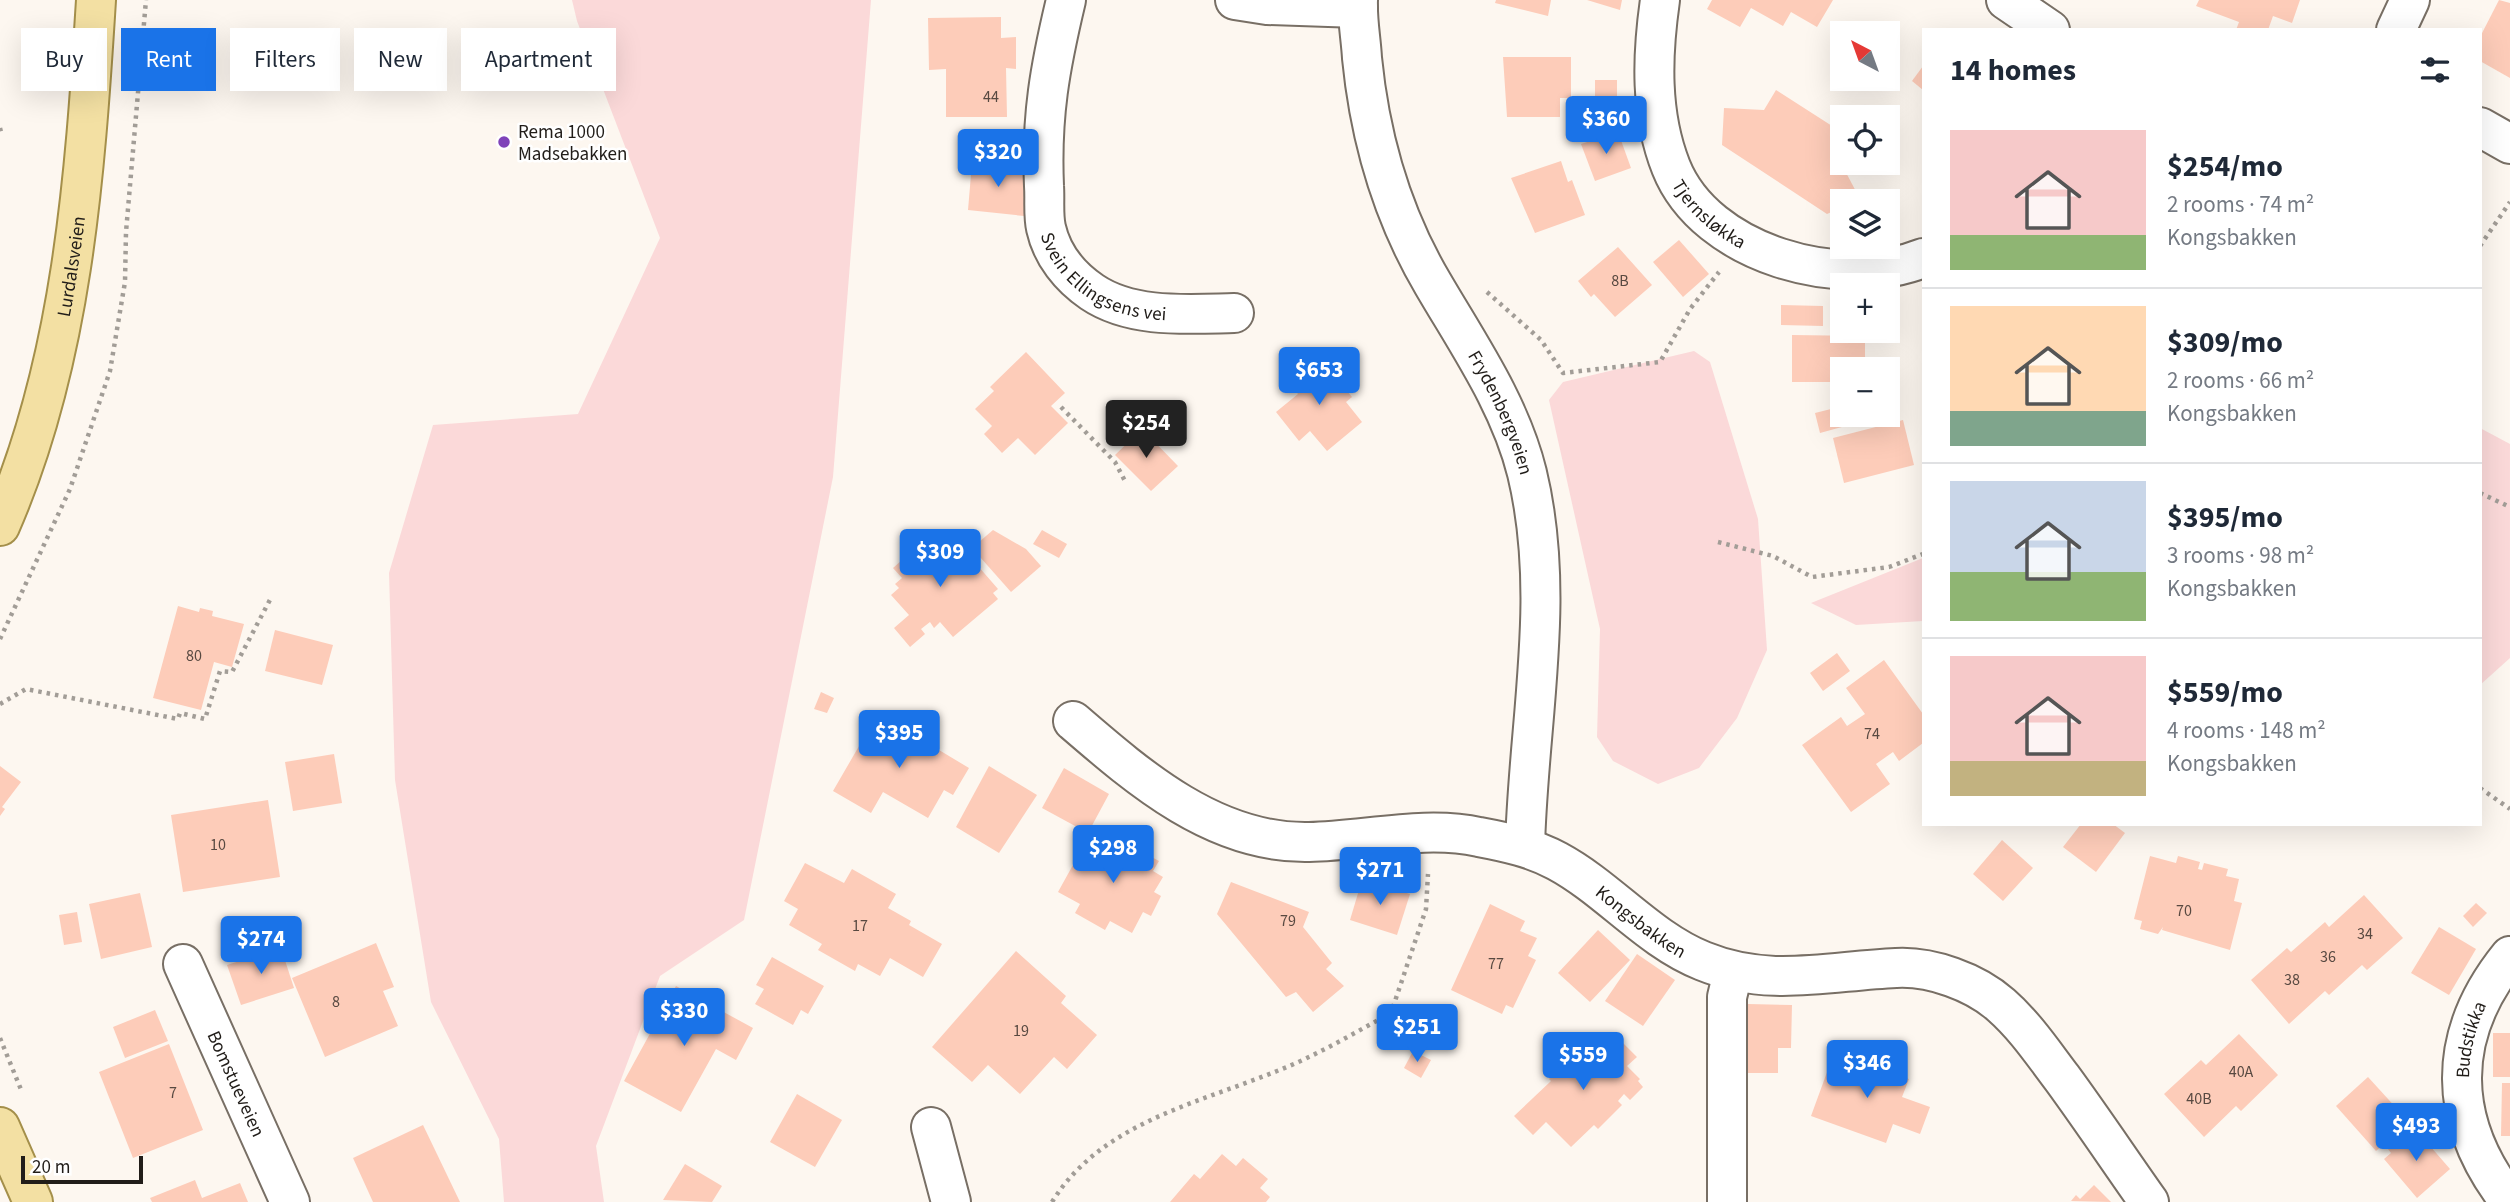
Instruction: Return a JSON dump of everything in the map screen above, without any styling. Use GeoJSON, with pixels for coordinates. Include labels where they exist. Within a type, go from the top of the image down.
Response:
{"type":"FeatureCollection","features":[{"type":"Feature","properties":{"kind":"main road","name":"Lurdalsveien"},"geometry":{"type":"LineString","coordinates":[[0,526],[35,436],[65,302],[83,160],[96,0]]}},
{"type":"Feature","properties":{"kind":"main road"},"geometry":{"type":"LineString","coordinates":[[0,1127],[33,1202]]}},
{"type":"Feature","properties":{"kind":"street","name":"Svein Ellingsens vei"},"geometry":{"type":"LineString","coordinates":[[1066,0],[1045,99],[1046,227],[1055,251],[1071,275],[1094,293],[1118,304],[1170,315],[1234,313]]}},
{"type":"Feature","properties":{"kind":"street"},"geometry":{"type":"LineString","coordinates":[[1235,0],[1267,5],[1358,4]]}},
{"type":"Feature","properties":{"kind":"street","name":"Tjernsløkka"},"geometry":{"type":"LineString","coordinates":[[1660,0],[1653,47],[1657,119],[1672,169],[1700,211],[1743,242],[1796,264],[1844,270],[1907,264],[1922,258]]}},
{"type":"Feature","properties":{"kind":"street"},"geometry":{"type":"LineString","coordinates":[[2006,0],[2047,28]]}},
{"type":"Feature","properties":{"kind":"street"},"geometry":{"type":"LineString","coordinates":[[2397,28],[2410,0]]}},
{"type":"Feature","properties":{"kind":"street","name":"Frydenbergveien"},"geometry":{"type":"LineString","coordinates":[[1358,4],[1373,137],[1395,210],[1432,282],[1489,376],[1527,471],[1539,534],[1543,603],[1525,847]]}},
{"type":"Feature","properties":{"kind":"street"},"geometry":{"type":"LineString","coordinates":[[2482,128],[2510,144]]}},
{"type":"Feature","properties":{"kind":"street","name":"Kongsbakken"},"geometry":{"type":"LineString","coordinates":[[1073,721],[1150,786],[1188,809],[1230,827],[1270,839],[1306,842],[1431,834],[1475,836],[1525,847],[1557,861],[1665,940],[1700,961],[1733,972],[1769,978],[1900,967],[1933,971],[1966,984],[2000,1004],[2030,1035],[2150,1202]]}},
{"type":"Feature","properties":{"kind":"street","name":"Budstikka"},"geometry":{"type":"LineString","coordinates":[[2510,956],[2472,1020],[2460,1065],[2462,1105],[2472,1140],[2483,1164],[2510,1202]]}},
{"type":"Feature","properties":{"kind":"street","name":"Bomstueveien"},"geometry":{"type":"LineString","coordinates":[[183,964],[290,1202]]}},
{"type":"Feature","properties":{"kind":"street"},"geometry":{"type":"LineString","coordinates":[[1727,1202],[1727,997],[1733,972]]}},
{"type":"Feature","properties":{"kind":"street"},"geometry":{"type":"LineString","coordinates":[[931,1127],[951,1202]]}},
{"type":"Feature","properties":{"kind":"path"},"geometry":{"type":"LineString","coordinates":[[2482,243],[2510,202]]}},
{"type":"Feature","properties":{"kind":"path"},"geometry":{"type":"LineString","coordinates":[[1478,284],[1541,340],[1563,373],[1660,362],[1690,309],[1743,242]]}},
{"type":"Feature","properties":{"kind":"path"},"geometry":{"type":"LineString","coordinates":[[1061,407],[1115,462],[1126,483]]}},
{"type":"Feature","properties":{"kind":"path"},"geometry":{"type":"LineString","coordinates":[[2482,495],[2510,507]]}},
{"type":"Feature","properties":{"kind":"path"},"geometry":{"type":"LineString","coordinates":[[1718,542],[1773,556],[1812,577],[1889,567],[1922,554]]}},
{"type":"Feature","properties":{"kind":"path"},"geometry":{"type":"LineString","coordinates":[[0,704],[26,689],[178,719],[180,713],[205,719],[220,671],[232,672],[272,596]]}},
{"type":"Feature","properties":{"kind":"path"},"geometry":{"type":"LineString","coordinates":[[2482,789],[2510,809]]}},
{"type":"Feature","properties":{"kind":"path"},"geometry":{"type":"LineString","coordinates":[[1052,1202],[1068,1177],[1130,1129],[1193,1101],[1279,1071],[1391,1013],[1426,909],[1431,834]]}},
{"type":"Feature","properties":{"kind":"shaded area"},"geometry":{"type":"Polygon","coordinates":[[[572,0],[871,0],[833,477],[744,920],[660,976],[596,1146],[604,1202],[504,1202],[499,1139],[431,1002],[395,780],[389,573],[433,425],[578,414],[660,238],[604,91],[616,91],[616,28],[580,28],[572,0]]]}},
{"type":"Feature","properties":{"kind":"shaded area"},"geometry":{"type":"Polygon","coordinates":[[[1694,351],[1710,362],[1758,519],[1767,650],[1737,718],[1699,768],[1658,784],[1613,761],[1597,737],[1600,629],[1549,400],[1563,382],[1694,351]]]}},
{"type":"Feature","properties":{"kind":"shaded area"},"geometry":{"type":"Polygon","coordinates":[[[2482,429],[2510,444],[2510,658],[2482,683],[2482,429]]]}},
{"type":"Feature","properties":{"kind":"shaded area"},"geometry":{"type":"Polygon","coordinates":[[[1922,558],[1922,621],[1856,625],[1811,603],[1922,558]]]}},
{"type":"Feature","properties":{"kind":"building"},"geometry":{"type":"Polygon","coordinates":[[[1496,0],[1551,0],[1548,16],[1495,3],[1496,0]]]}},
{"type":"Feature","properties":{"kind":"building"},"geometry":{"type":"Polygon","coordinates":[[[1587,0],[1622,0],[1620,10],[1587,0]]]}},
{"type":"Feature","properties":{"kind":"building"},"geometry":{"type":"Polygon","coordinates":[[[1712,0],[1833,0],[1817,27],[1791,12],[1783,26],[1751,8],[1740,27],[1707,9],[1712,0]]]}},
{"type":"Feature","properties":{"kind":"building"},"geometry":{"type":"Polygon","coordinates":[[[2199,0],[2300,0],[2292,23],[2273,16],[2269,28],[2237,28],[2239,22],[2196,6],[2199,0]]]}},
{"type":"Feature","properties":{"kind":"building"},"geometry":{"type":"Polygon","coordinates":[[[2499,0],[2510,3],[2510,78],[2482,62],[2482,33],[2499,0]]]}},
{"type":"Feature","properties":{"kind":"building"},"geometry":{"type":"Polygon","coordinates":[[[1001,17],[1001,38],[1016,37],[1016,69],[1006,68],[1007,117],[946,117],[946,69],[929,70],[928,18],[1001,17]]]}},
{"type":"Feature","properties":{"kind":"building"},"geometry":{"type":"Polygon","coordinates":[[[1503,57],[1571,57],[1571,98],[1560,98],[1560,117],[1507,117],[1503,57]]]}},
{"type":"Feature","properties":{"kind":"building"},"geometry":{"type":"Polygon","coordinates":[[[1922,67],[1922,89],[1912,81],[1922,67]]]}},
{"type":"Feature","properties":{"kind":"building"},"geometry":{"type":"Polygon","coordinates":[[[1595,80],[1617,80],[1617,122],[1577,122],[1577,107],[1595,107],[1595,80]]]}},
{"type":"Feature","properties":{"kind":"building"},"geometry":{"type":"Polygon","coordinates":[[[1776,90],[1830,125],[1830,175],[1847,175],[1855,189],[1830,189],[1830,213],[1827,214],[1722,145],[1724,108],[1764,110],[1776,90]]]}},
{"type":"Feature","properties":{"kind":"building"},"geometry":{"type":"Polygon","coordinates":[[[1618,132],[1631,168],[1595,181],[1581,144],[1618,132]]]}},
{"type":"Feature","properties":{"kind":"building"},"geometry":{"type":"Polygon","coordinates":[[[1561,161],[1568,182],[1572,180],[1585,215],[1535,233],[1511,178],[1561,161]]]}},
{"type":"Feature","properties":{"kind":"building"},"geometry":{"type":"Polygon","coordinates":[[[972,163],[1028,168],[1024,216],[968,210],[972,163]]]}},
{"type":"Feature","properties":{"kind":"building"},"geometry":{"type":"Polygon","coordinates":[[[1679,240],[1709,274],[1683,297],[1653,262],[1679,240]]]}},
{"type":"Feature","properties":{"kind":"building"},"geometry":{"type":"Polygon","coordinates":[[[1618,247],[1652,285],[1615,317],[1594,294],[1591,297],[1578,281],[1618,247]]]}},
{"type":"Feature","properties":{"kind":"building"},"geometry":{"type":"Polygon","coordinates":[[[1781,305],[1823,306],[1823,326],[1781,325],[1781,305]]]}},
{"type":"Feature","properties":{"kind":"building"},"geometry":{"type":"Polygon","coordinates":[[[1792,335],[1830,336],[1830,343],[1865,343],[1865,357],[1830,357],[1830,382],[1792,382],[1792,335]]]}},
{"type":"Feature","properties":{"kind":"building"},"geometry":{"type":"Polygon","coordinates":[[[1026,352],[1065,393],[1051,406],[1068,423],[1035,455],[1018,438],[1002,453],[984,434],[992,426],[975,409],[994,391],[990,387],[1026,352]]]}},
{"type":"Feature","properties":{"kind":"building"},"geometry":{"type":"Polygon","coordinates":[[[1320,358],[1352,397],[1346,402],[1362,422],[1327,451],[1310,431],[1299,441],[1276,412],[1298,394],[1289,383],[1320,358]]]}},
{"type":"Feature","properties":{"kind":"building"},"geometry":{"type":"Polygon","coordinates":[[[1830,409],[1830,427],[1842,427],[1820,433],[1815,413],[1830,409]]]}},
{"type":"Feature","properties":{"kind":"building"},"geometry":{"type":"Polygon","coordinates":[[[1903,420],[1914,465],[1844,483],[1833,438],[1876,427],[1900,427],[1900,421],[1903,420]]]}},
{"type":"Feature","properties":{"kind":"building"},"geometry":{"type":"Polygon","coordinates":[[[1142,429],[1178,466],[1151,491],[1115,455],[1142,429]]]}},
{"type":"Feature","properties":{"kind":"building"},"geometry":{"type":"Polygon","coordinates":[[[937,529],[959,556],[965,551],[998,589],[993,593],[998,599],[953,637],[940,622],[934,628],[930,622],[921,629],[925,634],[910,647],[894,628],[909,615],[891,595],[899,588],[895,584],[902,578],[893,568],[937,529]]]}},
{"type":"Feature","properties":{"kind":"building"},"geometry":{"type":"Polygon","coordinates":[[[993,530],[1026,549],[1041,566],[1011,592],[972,548],[993,530]]]}},
{"type":"Feature","properties":{"kind":"building"},"geometry":{"type":"Polygon","coordinates":[[[1042,530],[1067,544],[1059,558],[1033,544],[1042,530]]]}},
{"type":"Feature","properties":{"kind":"building"},"geometry":{"type":"Polygon","coordinates":[[[178,606],[199,612],[200,608],[213,611],[212,616],[244,624],[232,667],[214,662],[201,710],[153,698],[178,606]]]}},
{"type":"Feature","properties":{"kind":"building"},"geometry":{"type":"Polygon","coordinates":[[[275,630],[333,645],[322,685],[265,671],[275,630]]]}},
{"type":"Feature","properties":{"kind":"building"},"geometry":{"type":"Polygon","coordinates":[[[1837,653],[1850,671],[1823,691],[1810,673],[1837,653]]]}},
{"type":"Feature","properties":{"kind":"building"},"geometry":{"type":"Polygon","coordinates":[[[1884,660],[1922,713],[1922,744],[1899,761],[1893,752],[1876,764],[1890,784],[1851,812],[1802,745],[1841,717],[1847,726],[1865,714],[1846,688],[1884,660]]]}},
{"type":"Feature","properties":{"kind":"building"},"geometry":{"type":"Polygon","coordinates":[[[821,692],[834,698],[827,713],[814,709],[821,692]]]}},
{"type":"Feature","properties":{"kind":"building"},"geometry":{"type":"Polygon","coordinates":[[[877,715],[935,745],[934,747],[969,768],[953,795],[944,790],[928,818],[883,792],[871,813],[833,791],[877,715]]]}},
{"type":"Feature","properties":{"kind":"building"},"geometry":{"type":"Polygon","coordinates":[[[334,754],[342,803],[293,811],[285,762],[334,754]]]}},
{"type":"Feature","properties":{"kind":"building"},"geometry":{"type":"Polygon","coordinates":[[[0,766],[21,782],[2,807],[5,809],[0,816],[0,766]]]}},
{"type":"Feature","properties":{"kind":"building"},"geometry":{"type":"Polygon","coordinates":[[[989,766],[1037,795],[999,853],[956,827],[989,766]]]}},
{"type":"Feature","properties":{"kind":"building"},"geometry":{"type":"Polygon","coordinates":[[[1064,768],[1109,794],[1088,833],[1042,808],[1064,768]]]}},
{"type":"Feature","properties":{"kind":"building"},"geometry":{"type":"Polygon","coordinates":[[[268,800],[280,877],[183,892],[171,815],[268,800]]]}},
{"type":"Feature","properties":{"kind":"building"},"geometry":{"type":"Polygon","coordinates":[[[2079,826],[2116,826],[2125,833],[2096,872],[2063,847],[2079,826]]]}},
{"type":"Feature","properties":{"kind":"building"},"geometry":{"type":"Polygon","coordinates":[[[1089,836],[1126,856],[1131,846],[1159,861],[1153,871],[1163,877],[1154,892],[1161,896],[1151,916],[1143,912],[1132,933],[1110,921],[1105,930],[1075,913],[1080,904],[1058,892],[1089,836]]]}},
{"type":"Feature","properties":{"kind":"building"},"geometry":{"type":"Polygon","coordinates":[[[2002,840],[2033,868],[2003,901],[1973,874],[2002,840]]]}},
{"type":"Feature","properties":{"kind":"building"},"geometry":{"type":"Polygon","coordinates":[[[2150,856],[2176,863],[2178,856],[2200,862],[2198,869],[2202,870],[2204,863],[2228,869],[2226,876],[2239,879],[2234,901],[2242,903],[2230,950],[2162,930],[2163,927],[2158,934],[2140,929],[2142,921],[2134,919],[2150,856]]]}},
{"type":"Feature","properties":{"kind":"building"},"geometry":{"type":"Polygon","coordinates":[[[805,863],[844,883],[852,869],[896,894],[888,908],[911,921],[909,925],[942,944],[923,977],[890,958],[880,976],[858,964],[855,971],[818,950],[822,944],[789,925],[798,909],[784,901],[805,863]]]}},
{"type":"Feature","properties":{"kind":"building"},"geometry":{"type":"Polygon","coordinates":[[[1362,880],[1410,894],[1397,935],[1350,920],[1362,880]]]}},
{"type":"Feature","properties":{"kind":"building"},"geometry":{"type":"Polygon","coordinates":[[[1231,882],[1309,912],[1303,927],[1332,963],[1326,969],[1344,986],[1313,1012],[1296,992],[1286,997],[1217,914],[1231,882]]]}},
{"type":"Feature","properties":{"kind":"building"},"geometry":{"type":"Polygon","coordinates":[[[140,893],[152,947],[101,959],[89,904],[140,893]]]}},
{"type":"Feature","properties":{"kind":"building"},"geometry":{"type":"Polygon","coordinates":[[[2364,895],[2403,938],[2367,970],[2362,965],[2329,995],[2325,991],[2289,1024],[2251,980],[2287,948],[2291,952],[2325,922],[2329,927],[2364,895]]]}},
{"type":"Feature","properties":{"kind":"building"},"geometry":{"type":"Polygon","coordinates":[[[2476,903],[2487,913],[2473,927],[2463,916],[2476,903]]]}},
{"type":"Feature","properties":{"kind":"building"},"geometry":{"type":"Polygon","coordinates":[[[1490,904],[1525,921],[1520,931],[1537,938],[1528,956],[1536,960],[1513,1008],[1506,1005],[1502,1014],[1451,990],[1490,904]]]}},
{"type":"Feature","properties":{"kind":"building"},"geometry":{"type":"Polygon","coordinates":[[[77,912],[82,942],[64,945],[59,915],[77,912]]]}},
{"type":"Feature","properties":{"kind":"building"},"geometry":{"type":"Polygon","coordinates":[[[2439,927],[2476,949],[2449,995],[2411,973],[2439,927]]]}},
{"type":"Feature","properties":{"kind":"building"},"geometry":{"type":"Polygon","coordinates":[[[1598,930],[1630,960],[1590,1002],[1558,973],[1598,930]]]}},
{"type":"Feature","properties":{"kind":"building"},"geometry":{"type":"Polygon","coordinates":[[[376,943],[394,987],[383,991],[398,1026],[325,1057],[292,978],[376,943]]]}},
{"type":"Feature","properties":{"kind":"building"},"geometry":{"type":"Polygon","coordinates":[[[281,948],[294,988],[241,1005],[227,965],[281,948]]]}},
{"type":"Feature","properties":{"kind":"building"},"geometry":{"type":"Polygon","coordinates":[[[1016,951],[1066,996],[1061,1003],[1097,1035],[1067,1069],[1054,1057],[1020,1094],[988,1065],[972,1082],[932,1047],[1016,951]]]}},
{"type":"Feature","properties":{"kind":"building"},"geometry":{"type":"Polygon","coordinates":[[[1637,954],[1675,980],[1643,1026],[1605,1001],[1637,954]]]}},
{"type":"Feature","properties":{"kind":"building"},"geometry":{"type":"Polygon","coordinates":[[[772,957],[824,986],[808,1014],[801,1010],[793,1025],[755,1004],[764,989],[756,985],[772,957]]]}},
{"type":"Feature","properties":{"kind":"building"},"geometry":{"type":"Polygon","coordinates":[[[676,986],[753,1028],[736,1060],[716,1049],[681,1112],[624,1081],[676,986]]]}},
{"type":"Feature","properties":{"kind":"building"},"geometry":{"type":"Polygon","coordinates":[[[1748,1004],[1792,1005],[1791,1048],[1778,1048],[1778,1073],[1748,1073],[1748,1004]]]}},
{"type":"Feature","properties":{"kind":"building"},"geometry":{"type":"Polygon","coordinates":[[[155,1010],[168,1041],[125,1058],[113,1027],[155,1010]]]}},
{"type":"Feature","properties":{"kind":"building"},"geometry":{"type":"Polygon","coordinates":[[[2493,1033],[2510,1033],[2510,1077],[2493,1077],[2493,1033]]]}},
{"type":"Feature","properties":{"kind":"building"},"geometry":{"type":"Polygon","coordinates":[[[2239,1034],[2278,1075],[2241,1111],[2236,1106],[2204,1137],[2164,1094],[2201,1060],[2206,1065],[2239,1034]]]}},
{"type":"Feature","properties":{"kind":"building"},"geometry":{"type":"Polygon","coordinates":[[[1598,1035],[1612,1051],[1622,1042],[1637,1057],[1627,1066],[1640,1079],[1638,1081],[1643,1087],[1630,1100],[1624,1094],[1618,1101],[1622,1105],[1598,1129],[1594,1125],[1571,1147],[1546,1122],[1533,1135],[1514,1116],[1551,1081],[1549,1079],[1573,1055],[1575,1058],[1598,1035]]]}},
{"type":"Feature","properties":{"kind":"building"},"geometry":{"type":"Polygon","coordinates":[[[169,1044],[203,1130],[133,1158],[99,1072],[169,1044]]]}},
{"type":"Feature","properties":{"kind":"building"},"geometry":{"type":"Polygon","coordinates":[[[1413,1051],[1431,1060],[1421,1078],[1404,1068],[1413,1051]]]}},
{"type":"Feature","properties":{"kind":"building"},"geometry":{"type":"Polygon","coordinates":[[[1834,1053],[1860,1062],[1863,1058],[1884,1065],[1883,1070],[1909,1079],[1902,1097],[1930,1107],[1920,1134],[1893,1124],[1886,1143],[1811,1116],[1834,1053]]]}},
{"type":"Feature","properties":{"kind":"building"},"geometry":{"type":"Polygon","coordinates":[[[2368,1077],[2409,1122],[2376,1151],[2336,1106],[2368,1077]]]}},
{"type":"Feature","properties":{"kind":"building"},"geometry":{"type":"Polygon","coordinates":[[[2502,1083],[2510,1083],[2510,1136],[2501,1136],[2502,1083]]]}},
{"type":"Feature","properties":{"kind":"building"},"geometry":{"type":"Polygon","coordinates":[[[797,1094],[842,1120],[815,1167],[770,1142],[797,1094]]]}},
{"type":"Feature","properties":{"kind":"building"},"geometry":{"type":"Polygon","coordinates":[[[423,1125],[460,1202],[373,1202],[353,1158],[423,1125]]]}},
{"type":"Feature","properties":{"kind":"building"},"geometry":{"type":"Polygon","coordinates":[[[2417,1131],[2450,1169],[2417,1198],[2384,1159],[2391,1153],[2388,1149],[2405,1134],[2408,1138],[2417,1131]]]}},
{"type":"Feature","properties":{"kind":"building"},"geometry":{"type":"Polygon","coordinates":[[[1222,1154],[1236,1166],[1243,1158],[1268,1179],[1260,1188],[1270,1197],[1266,1202],[1170,1202],[1194,1174],[1200,1179],[1222,1154]]]}},
{"type":"Feature","properties":{"kind":"building"},"geometry":{"type":"Polygon","coordinates":[[[685,1164],[722,1186],[712,1202],[663,1200],[685,1164]]]}},
{"type":"Feature","properties":{"kind":"building"},"geometry":{"type":"Polygon","coordinates":[[[195,1180],[202,1198],[240,1183],[248,1202],[152,1202],[150,1198],[195,1180]]]}},
{"type":"Feature","properties":{"kind":"building"},"geometry":{"type":"Polygon","coordinates":[[[2094,1185],[2111,1202],[2071,1201],[2076,1195],[2080,1199],[2094,1185]]]}},
{"type":"Feature","properties":{"kind":"place","name":"Rema 1000 Madsebakken"},"geometry":{"type":"Point","coordinates":[504,142]}}]}
